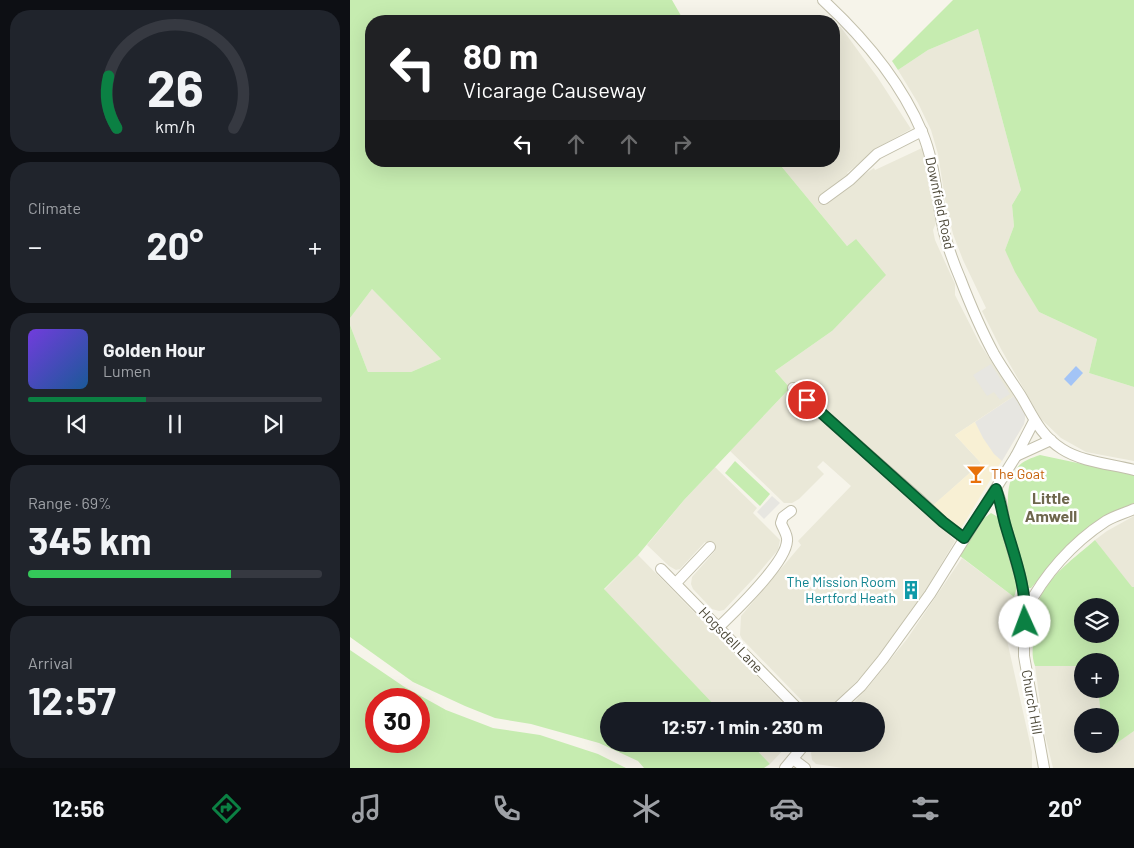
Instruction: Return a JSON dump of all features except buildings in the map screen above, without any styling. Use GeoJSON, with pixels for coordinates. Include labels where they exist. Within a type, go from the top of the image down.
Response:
{"type":"FeatureCollection","features":[{"type":"Feature","properties":{"kind":"street","name":"Downfield Road"},"geometry":{"type":"LineString","coordinates":[[823,0],[838,15]]}},
{"type":"Feature","properties":{"kind":"street","name":"Downfield Road"},"geometry":{"type":"LineString","coordinates":[[840,17],[865,42],[885,69],[922,131],[929,151],[949,250],[982,329],[1034,421],[1060,448],[1079,456],[1134,470]]}},
{"type":"Feature","properties":{"kind":"street"},"geometry":{"type":"LineString","coordinates":[[824,199],[850,180],[877,154],[922,131]]}},
{"type":"Feature","properties":{"kind":"street"},"geometry":{"type":"LineString","coordinates":[[793,388],[938,518],[964,538]]}},
{"type":"Feature","properties":{"kind":"street"},"geometry":{"type":"LineString","coordinates":[[844,702],[861,686],[898,640],[930,594],[1016,456],[1034,421]]}},
{"type":"Feature","properties":{"kind":"street"},"geometry":{"type":"LineString","coordinates":[[1016,456],[1051,440]]}},
{"type":"Feature","properties":{"kind":"street","name":"Church Hill"},"geometry":{"type":"LineString","coordinates":[[996,489],[1021,579],[1026,610],[1024,656],[1044,768]]}},
{"type":"Feature","properties":{"kind":"street"},"geometry":{"type":"LineString","coordinates":[[1026,610],[1042,582],[1085,536],[1107,520],[1134,508]]}},
{"type":"Feature","properties":{"kind":"street"},"geometry":{"type":"LineString","coordinates":[[719,627],[777,564],[786,549],[788,540],[781,523],[784,517],[791,511]]}},
{"type":"Feature","properties":{"kind":"street"},"geometry":{"type":"LineString","coordinates":[[676,583],[710,547]]}},
{"type":"Feature","properties":{"kind":"street","name":"Hogsdell Lane"},"geometry":{"type":"LineString","coordinates":[[662,568],[791,702]]}},
{"type":"Feature","properties":{"kind":"street"},"geometry":{"type":"LineString","coordinates":[[785,768],[799,752]]}},
{"type":"Feature","properties":{"kind":"street"},"geometry":{"type":"LineString","coordinates":[[793,759],[804,768]]}},
{"type":"Feature","properties":{"kind":"shaded area"},"geometry":{"type":"Polygon","coordinates":[[[840,26],[878,78],[911,129],[873,150],[847,173],[854,181],[874,168],[875,170],[922,148],[927,165],[936,223],[933,230],[935,240],[955,284],[955,295],[980,344],[1014,396],[955,435],[981,463],[927,511],[955,541],[913,611],[888,646],[859,679],[835,702],[803,702],[742,639],[740,635],[741,616],[801,545],[798,541],[851,486],[823,461],[817,467],[824,474],[799,499],[792,503],[784,503],[730,451],[790,388],[775,371],[832,331],[856,239],[847,246],[782,167],[840,167],[840,26]]]}},
{"type":"Feature","properties":{"kind":"shaded area"},"geometry":{"type":"Polygon","coordinates":[[[978,29],[1021,190],[1012,205],[1014,226],[1005,250],[1039,312],[1097,339],[1089,373],[1134,387],[1134,461],[1086,452],[1061,438],[1041,419],[1001,349],[982,311],[986,308],[953,234],[938,154],[931,130],[918,103],[898,70],[928,50],[978,29]]]}},
{"type":"Feature","properties":{"kind":"shaded area"},"geometry":{"type":"Polygon","coordinates":[[[372,289],[441,359],[411,372],[368,372],[350,325],[350,318],[372,289]]]}},
{"type":"Feature","properties":{"kind":"shaded area"},"geometry":{"type":"Polygon","coordinates":[[[991,364],[1010,394],[1000,400],[994,392],[987,396],[973,375],[991,364]]]}},
{"type":"Feature","properties":{"kind":"shaded area"},"geometry":{"type":"Polygon","coordinates":[[[1014,396],[1025,414],[1024,424],[960,530],[931,507],[981,463],[955,435],[1014,396]]]}},
{"type":"Feature","properties":{"kind":"shaded area"},"geometry":{"type":"Polygon","coordinates":[[[1014,396],[1025,414],[1025,419],[1024,424],[1002,461],[994,454],[975,422],[1014,396]]]}},
{"type":"Feature","properties":{"kind":"shaded area"},"geometry":{"type":"Polygon","coordinates":[[[715,467],[757,508],[753,513],[780,540],[778,550],[755,577],[724,610],[719,611],[712,609],[693,589],[691,584],[692,577],[715,551],[705,542],[680,569],[676,570],[669,566],[647,545],[684,500],[715,467]]]}},
{"type":"Feature","properties":{"kind":"shaded area"},"geometry":{"type":"Polygon","coordinates":[[[772,496],[780,503],[764,519],[757,512],[772,496]]]}},
{"type":"Feature","properties":{"kind":"shaded area"},"geometry":{"type":"Polygon","coordinates":[[[1134,516],[1134,587],[1132,588],[1095,540],[1134,516]]]}},
{"type":"Feature","properties":{"kind":"shaded area"},"geometry":{"type":"Polygon","coordinates":[[[638,555],[782,702],[711,702],[604,590],[638,555]]]}},
{"type":"Feature","properties":{"kind":"shaded area"},"geometry":{"type":"Polygon","coordinates":[[[962,558],[1014,597],[1002,618],[1032,752],[1032,768],[843,768],[816,764],[812,760],[812,752],[885,752],[885,702],[854,702],[907,639],[962,558]]]}},
{"type":"Feature","properties":{"kind":"shaded area"},"geometry":{"type":"Polygon","coordinates":[[[1035,666],[1074,666],[1074,698],[1099,698],[1100,708],[1074,708],[1074,753],[1119,753],[1119,741],[1134,731],[1134,768],[1053,768],[1044,731],[1035,666]]]}},
{"type":"Feature","properties":{"kind":"shaded area"},"geometry":{"type":"Polygon","coordinates":[[[759,752],[781,752],[770,764],[759,752]]]}},
{"type":"Feature","properties":{"kind":"green space"},"geometry":{"type":"Polygon","coordinates":[[[350,0],[672,0],[681,15],[365,15],[365,167],[782,167],[847,246],[856,239],[886,275],[832,331],[775,371],[790,388],[684,500],[638,555],[604,589],[711,702],[600,702],[600,743],[531,724],[495,718],[465,706],[430,690],[430,688],[413,682],[350,637],[350,325],[368,372],[411,372],[441,359],[372,289],[350,318],[350,0]]]}},
{"type":"Feature","properties":{"kind":"green space"},"geometry":{"type":"Polygon","coordinates":[[[953,0],[1134,0],[1134,387],[1089,373],[1097,339],[1039,312],[1015,272],[1005,250],[1014,226],[1012,205],[1021,190],[978,29],[928,50],[898,70],[892,61],[953,0]]]}},
{"type":"Feature","properties":{"kind":"green space"},"geometry":{"type":"Polygon","coordinates":[[[1040,455],[1134,475],[1134,503],[1123,508],[1061,554],[1031,588],[1028,588],[1010,527],[1008,495],[1011,480],[1019,465],[1040,455]]]}},
{"type":"Feature","properties":{"kind":"green space"},"geometry":{"type":"Polygon","coordinates":[[[735,461],[770,494],[760,506],[725,473],[735,461]]]}},
{"type":"Feature","properties":{"kind":"green space"},"geometry":{"type":"Polygon","coordinates":[[[991,513],[998,517],[1009,546],[1015,568],[1016,588],[1014,597],[960,556],[983,519],[991,513]]]}},
{"type":"Feature","properties":{"kind":"green space"},"geometry":{"type":"Polygon","coordinates":[[[1095,540],[1132,587],[1134,587],[1134,731],[1119,741],[1119,708],[1100,708],[1099,698],[1119,698],[1119,653],[1074,653],[1074,666],[1035,666],[1033,650],[1039,600],[1049,582],[1095,540]]]}},
{"type":"Feature","properties":{"kind":"green space"},"geometry":{"type":"Polygon","coordinates":[[[350,650],[407,688],[365,688],[365,753],[430,753],[430,701],[446,710],[493,728],[540,735],[598,754],[626,768],[350,768],[350,650]]]}},
{"type":"Feature","properties":{"kind":"green space"},"geometry":{"type":"Polygon","coordinates":[[[618,752],[759,752],[770,764],[764,768],[644,768],[638,761],[618,752]]]}},
{"type":"Feature","properties":{"kind":"water"},"geometry":{"type":"Polygon","coordinates":[[[1076,366],[1083,373],[1071,386],[1064,379],[1076,366]]]}},
{"type":"Feature","properties":{"kind":"place","name":"The Goat"},"geometry":{"type":"Point","coordinates":[976,474]}},
{"type":"Feature","properties":{"kind":"place","name":"The Mission Room Hertford Heath"},"geometry":{"type":"Point","coordinates":[911,590]}},
{"type":"Feature","properties":{"kind":"district","name":"Little Amwell"},"geometry":{"type":"Point","coordinates":[1051,507]}},
{"type":"Feature","properties":{"kind":"route"},"geometry":{"type":"LineString","coordinates":[[807,400],[920,500],[933,514],[964,538],[996,489],[1021,579],[1026,610],[1025,622]]}}]}
